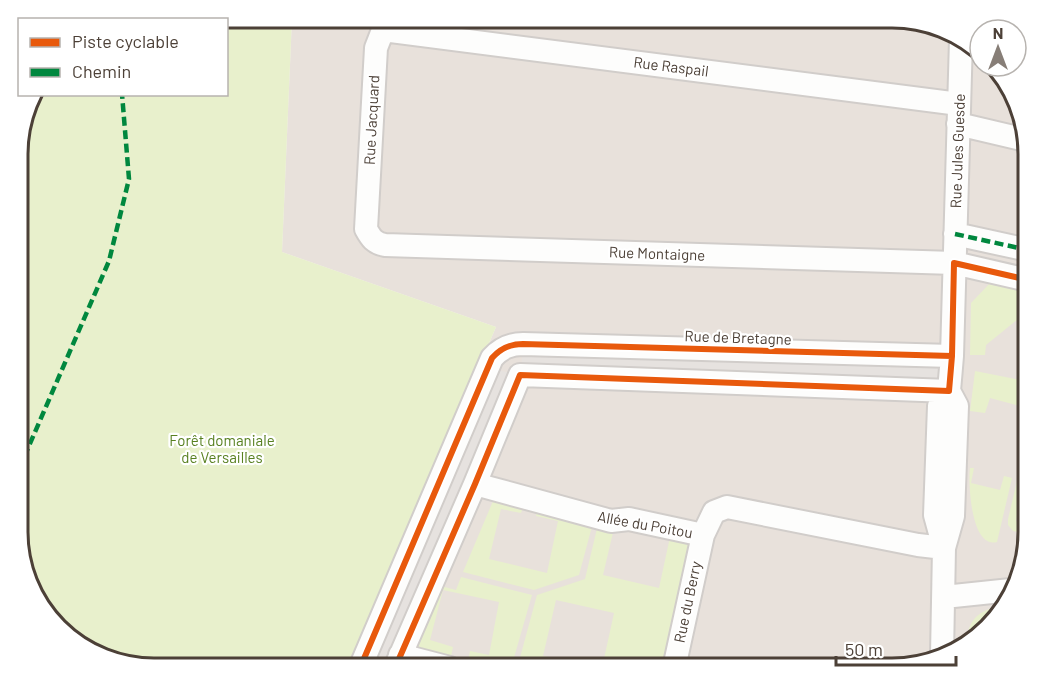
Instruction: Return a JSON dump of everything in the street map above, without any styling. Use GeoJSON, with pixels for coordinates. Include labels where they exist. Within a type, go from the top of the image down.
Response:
{"type":"FeatureCollection","features":[{"type":"Feature","properties":{"kind":"street","name":"Rue Jacquard"},"geometry":{"type":"LineString","coordinates":[[366,229],[376,48],[387,29]]}},
{"type":"Feature","properties":{"kind":"street","name":"Rue Raspail"},"geometry":{"type":"LineString","coordinates":[[419,29],[959,114],[1016,136]]}},
{"type":"Feature","properties":{"kind":"street","name":"Rue Jules Guesde"},"geometry":{"type":"LineString","coordinates":[[942,647],[944,548],[953,516],[957,406],[949,391],[961,49]]}},
{"type":"Feature","properties":{"kind":"street","name":"Rue Montaigne"},"geometry":{"type":"LineString","coordinates":[[366,229],[376,243],[385,245],[954,263],[1017,277]]}},
{"type":"Feature","properties":{"kind":"street"},"geometry":{"type":"LineString","coordinates":[[955,234],[1017,248]]}},
{"type":"Feature","properties":{"kind":"street","name":"Rue de Bretagne"},"geometry":{"type":"LineString","coordinates":[[364,658],[492,358],[500,350],[512,344],[523,344],[952,356]]}},
{"type":"Feature","properties":{"kind":"street"},"geometry":{"type":"LineString","coordinates":[[400,658],[520,375],[523,344]]}},
{"type":"Feature","properties":{"kind":"street"},"geometry":{"type":"LineString","coordinates":[[490,363],[520,375],[949,391]]}},
{"type":"Feature","properties":{"kind":"street","name":"Allée du Poitou"},"geometry":{"type":"LineString","coordinates":[[475,484],[611,521],[629,519],[703,535],[714,512],[727,507],[918,545],[944,548]]}},
{"type":"Feature","properties":{"kind":"street","name":"Rue du Berry"},"geometry":{"type":"LineString","coordinates":[[676,657],[703,535]]}},
{"type":"Feature","properties":{"kind":"street"},"geometry":{"type":"LineString","coordinates":[[944,597],[1003,591]]}},
{"type":"Feature","properties":{"kind":"shaded area"},"geometry":{"type":"Polygon","coordinates":[[[892,28],[916,31],[947,41],[968,55],[968,78],[991,78],[1001,91],[1011,114],[1017,146],[1017,540],[1011,572],[1005,587],[981,621],[955,641],[924,653],[900,657],[353,658],[496,327],[282,252],[292,29],[892,28]]]}},
{"type":"Feature","properties":{"kind":"shaded area"},"geometry":{"type":"Polygon","coordinates":[[[523,347],[952,356],[946,391],[521,370],[523,347]]]}},
{"type":"Feature","properties":{"kind":"shaded area"},"geometry":{"type":"Polygon","coordinates":[[[492,369],[516,374],[399,658],[365,658],[492,369]]]}},
{"type":"Feature","properties":{"kind":"green space","name":"Forêt domaniale de Versailles"},"geometry":{"type":"Polygon","coordinates":[[[228,29],[292,29],[282,252],[496,327],[353,658],[154,658],[122,653],[99,645],[84,636],[60,615],[45,595],[35,572],[28,532],[28,154],[35,114],[43,96],[228,96],[228,29]]]}},
{"type":"Feature","properties":{"kind":"green space"},"geometry":{"type":"Polygon","coordinates":[[[992,281],[1017,287],[1017,320],[986,345],[985,355],[970,355],[971,303],[992,281]]]}},
{"type":"Feature","properties":{"kind":"green space"},"geometry":{"type":"Polygon","coordinates":[[[975,371],[1017,379],[1017,405],[990,398],[985,413],[970,411],[975,371]]]}},
{"type":"Feature","properties":{"kind":"green space"},"geometry":{"type":"Polygon","coordinates":[[[970,468],[974,468],[971,483],[1000,490],[1004,476],[1012,478],[997,542],[988,541],[982,536],[977,526],[971,500],[970,468]]]}},
{"type":"Feature","properties":{"kind":"green space"},"geometry":{"type":"Polygon","coordinates":[[[1017,481],[1017,532],[1008,525],[1017,481]]]}},
{"type":"Feature","properties":{"kind":"green space"},"geometry":{"type":"Polygon","coordinates":[[[496,494],[525,501],[521,513],[501,509],[489,559],[547,573],[558,521],[536,516],[539,505],[594,519],[579,575],[534,590],[463,572],[496,494]]]}},
{"type":"Feature","properties":{"kind":"green space"},"geometry":{"type":"Polygon","coordinates":[[[599,520],[615,524],[603,575],[659,588],[670,537],[700,537],[673,657],[604,657],[614,613],[556,600],[543,656],[549,657],[520,658],[537,595],[585,579],[599,520]]]}},
{"type":"Feature","properties":{"kind":"green space"},"geometry":{"type":"Polygon","coordinates":[[[461,577],[532,595],[514,658],[468,658],[470,651],[489,655],[499,602],[443,590],[430,640],[453,647],[451,658],[437,658],[409,650],[437,585],[456,590],[461,577]]]}},
{"type":"Feature","properties":{"kind":"green space"},"geometry":{"type":"Polygon","coordinates":[[[991,608],[968,632],[977,616],[991,608]]]}},
{"type":"Feature","properties":{"kind":"marked path"},"geometry":{"type":"LineString","coordinates":[[28,448],[109,261],[129,179],[122,96]]}},
{"type":"Feature","properties":{"kind":"marked path"},"geometry":{"type":"LineString","coordinates":[[955,234],[1017,248]]}},
{"type":"Feature","properties":{"kind":"cycle path"},"geometry":{"type":"LineString","coordinates":[[399,658],[520,375],[949,391],[954,263],[1017,277]]}},
{"type":"Feature","properties":{"kind":"cycle path"},"geometry":{"type":"LineString","coordinates":[[364,658],[492,358],[502,349],[523,344],[952,356]]}}]}
